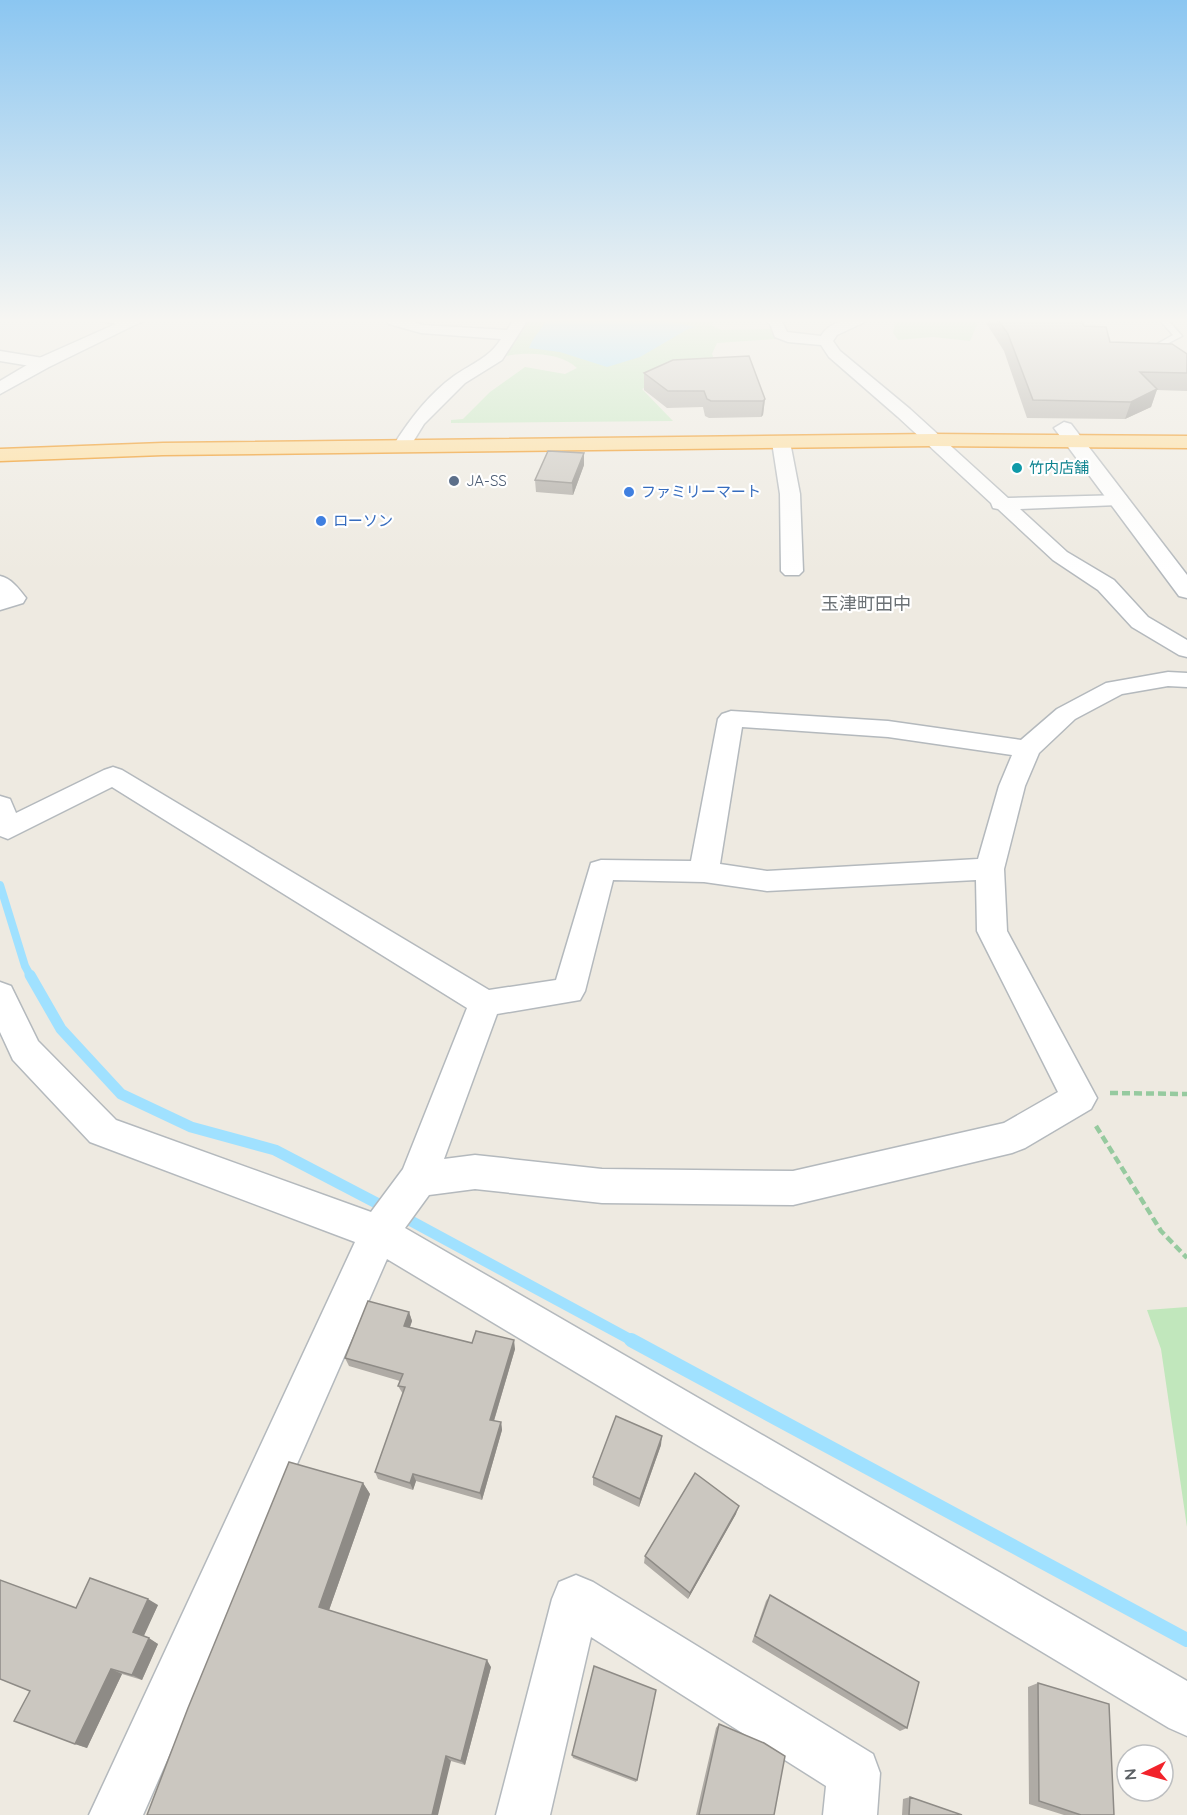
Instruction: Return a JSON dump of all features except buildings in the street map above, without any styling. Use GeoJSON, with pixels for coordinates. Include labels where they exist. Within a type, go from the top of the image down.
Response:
{"type":"FeatureCollection","features":[{"type":"Feature","properties":{"kind":"highway"},"geometry":{"type":"LineString","coordinates":[[0,455],[405,440],[1068,434],[1187,429]]}},
{"type":"Feature","properties":{"kind":"highway"},"geometry":{"type":"LineString","coordinates":[[0,441],[781,442],[927,434]]}},
{"type":"Feature","properties":{"kind":"highway"},"geometry":{"type":"LineString","coordinates":[[1068,434],[1187,442]]}},
{"type":"Feature","properties":{"kind":"street"},"geometry":{"type":"LineString","coordinates":[[405,440],[417,421],[436,403]]}},
{"type":"Feature","properties":{"kind":"street"},"geometry":{"type":"LineString","coordinates":[[891,403],[1060,556],[1106,585],[1140,622],[1187,650]]}},
{"type":"Feature","properties":{"kind":"street"},"geometry":{"type":"LineString","coordinates":[[1068,434],[1187,591]]}},
{"type":"Feature","properties":{"kind":"street"},"geometry":{"type":"LineString","coordinates":[[781,442],[790,494],[792,571]]}},
{"type":"Feature","properties":{"kind":"street"},"geometry":{"type":"LineString","coordinates":[[1000,504],[1118,499]]}},
{"type":"Feature","properties":{"kind":"street"},"geometry":{"type":"LineString","coordinates":[[0,582],[15,598],[0,603]]}},
{"type":"Feature","properties":{"kind":"street"},"geometry":{"type":"LineString","coordinates":[[418,1179],[475,1173],[602,1186],[793,1188],[1012,1137],[1079,1098],[992,931],[990,869],[1012,786],[1027,749],[1066,714],[1115,688],[1168,679],[1187,680]]}},
{"type":"Feature","properties":{"kind":"street"},"geometry":{"type":"LineString","coordinates":[[704,872],[731,719],[888,729],[1027,749]]}},
{"type":"Feature","properties":{"kind":"street"},"geometry":{"type":"LineString","coordinates":[[3,822],[112,776],[485,1003],[569,991],[601,870],[704,872],[766,881],[990,869]]}},
{"type":"Feature","properties":{"kind":"street"},"geometry":{"type":"LineString","coordinates":[[0,995],[25,1050],[103,1131],[379,1233],[1187,1710]]}},
{"type":"Feature","properties":{"kind":"street"},"geometry":{"type":"LineString","coordinates":[[116,1815],[379,1233],[418,1179],[485,1003]]}},
{"type":"Feature","properties":{"kind":"street"},"geometry":{"type":"LineString","coordinates":[[523,1815],[576,1599],[854,1773],[850,1815]]}},
{"type":"Feature","properties":{"kind":"path"},"geometry":{"type":"LineString","coordinates":[[1187,1094],[1106,1093],[1079,1098],[1161,1231],[1187,1258]]}},
{"type":"Feature","properties":{"kind":"green space"},"geometry":{"type":"Polygon","coordinates":[[[479,403],[655,403],[673,421],[451,423],[451,420],[463,419],[479,403]]]}},
{"type":"Feature","properties":{"kind":"green space"},"geometry":{"type":"Polygon","coordinates":[[[1187,1307],[1187,1527],[1161,1349],[1147,1310],[1187,1307]]]}},
{"type":"Feature","properties":{"kind":"waterway"},"geometry":{"type":"LineString","coordinates":[[0,885],[25,966],[31,977]]}},
{"type":"Feature","properties":{"kind":"waterway"},"geometry":{"type":"LineString","coordinates":[[30,975],[61,1029],[121,1094],[191,1127],[275,1150],[388,1209]]}},
{"type":"Feature","properties":{"kind":"waterway"},"geometry":{"type":"LineString","coordinates":[[400,1215],[633,1341]]}},
{"type":"Feature","properties":{"kind":"waterway"},"geometry":{"type":"LineString","coordinates":[[631,1340],[1187,1640]]}},
{"type":"Feature","properties":{"kind":"place","name":"竹内店舗"},"geometry":{"type":"Point","coordinates":[1017,468]}},
{"type":"Feature","properties":{"kind":"place","name":"JA-SS"},"geometry":{"type":"Point","coordinates":[454,481]}},
{"type":"Feature","properties":{"kind":"place","name":"ファミリーマート"},"geometry":{"type":"Point","coordinates":[629,492]}},
{"type":"Feature","properties":{"kind":"place","name":"ローソン"},"geometry":{"type":"Point","coordinates":[321,521]}},
{"type":"Feature","properties":{"kind":"district","name":"玉津町田中"},"geometry":{"type":"Point","coordinates":[866,604]}}]}
